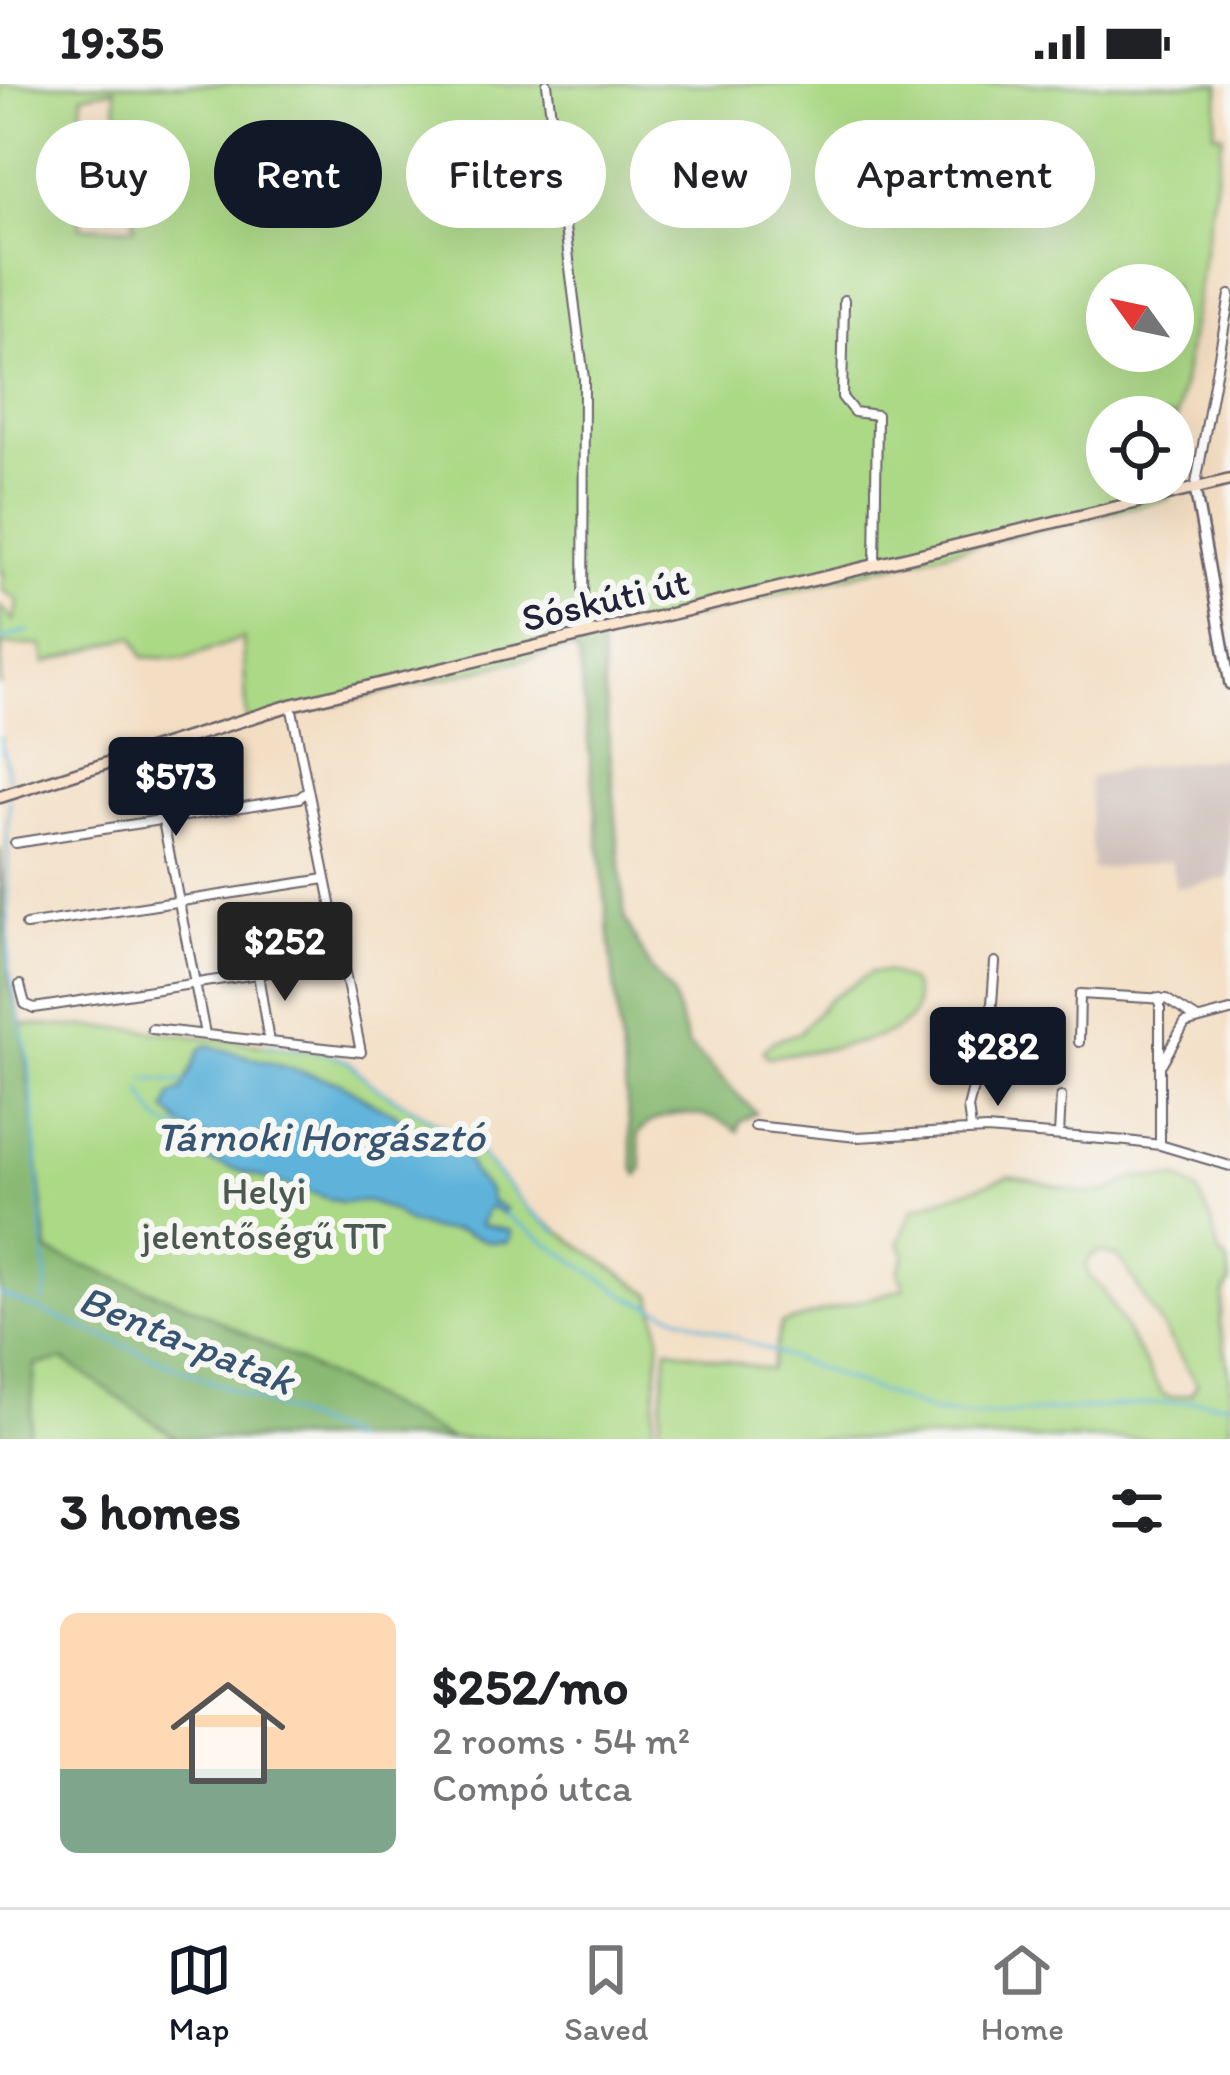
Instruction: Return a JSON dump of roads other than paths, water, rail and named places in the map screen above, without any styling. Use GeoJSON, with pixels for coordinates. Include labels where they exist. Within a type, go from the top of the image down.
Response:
{"type":"FeatureCollection","features":[{"type":"Feature","properties":{"kind":"main road","name":"Sóskúti út"},"geometry":{"type":"LineString","coordinates":[[0,797],[291,705],[1230,480]]}},
{"type":"Feature","properties":{"kind":"street"},"geometry":{"type":"LineString","coordinates":[[548,84],[583,369],[584,635]]}},
{"type":"Feature","properties":{"kind":"street"},"geometry":{"type":"LineString","coordinates":[[1230,295],[1195,488],[1230,684]]}},
{"type":"Feature","properties":{"kind":"street"},"geometry":{"type":"LineString","coordinates":[[844,299],[842,397],[854,412],[878,415],[875,565]]}},
{"type":"Feature","properties":{"kind":"street"},"geometry":{"type":"LineString","coordinates":[[152,1028],[361,1052],[291,705]]}},
{"type":"Feature","properties":{"kind":"street"},"geometry":{"type":"LineString","coordinates":[[149,750],[205,1034]]}},
{"type":"Feature","properties":{"kind":"street"},"geometry":{"type":"LineString","coordinates":[[15,843],[299,798],[308,790]]}},
{"type":"Feature","properties":{"kind":"street"},"geometry":{"type":"LineString","coordinates":[[26,925],[325,879]]}},
{"type":"Feature","properties":{"kind":"street"},"geometry":{"type":"LineString","coordinates":[[20,985],[25,1004],[34,1008],[343,962]]}},
{"type":"Feature","properties":{"kind":"street"},"geometry":{"type":"LineString","coordinates":[[971,1130],[968,1108],[991,1017],[995,962]]}},
{"type":"Feature","properties":{"kind":"street"},"geometry":{"type":"LineString","coordinates":[[258,974],[269,1042]]}},
{"type":"Feature","properties":{"kind":"street"},"geometry":{"type":"LineString","coordinates":[[1079,1042],[1080,994],[1171,1000],[1196,1018]]}},
{"type":"Feature","properties":{"kind":"street"},"geometry":{"type":"LineString","coordinates":[[1160,998],[1160,1145]]}},
{"type":"Feature","properties":{"kind":"street"},"geometry":{"type":"LineString","coordinates":[[1162,1065],[1180,1029],[1196,1018],[1230,1011]]}},
{"type":"Feature","properties":{"kind":"street"},"geometry":{"type":"LineString","coordinates":[[1059,1136],[1061,1097]]}},
{"type":"Feature","properties":{"kind":"street"},"geometry":{"type":"LineString","coordinates":[[755,1126],[857,1137],[971,1130],[1059,1136],[1160,1145],[1230,1166]]}},
{"type":"Feature","properties":{"kind":"water","name":"Tárnoki Horgásztó"},"geometry":{"type":"Polygon","coordinates":[[[207,1045],[341,1083],[395,1113],[402,1122],[461,1147],[491,1201],[506,1209],[503,1214],[488,1207],[480,1225],[510,1231],[510,1238],[491,1242],[457,1231],[435,1230],[409,1223],[370,1202],[340,1202],[192,1156],[198,1146],[211,1149],[217,1143],[187,1130],[166,1110],[171,1095],[182,1090],[200,1049],[207,1045]]]}},
{"type":"Feature","properties":{"kind":"waterway"},"geometry":{"type":"LineString","coordinates":[[0,640],[28,631]]}},
{"type":"Feature","properties":{"kind":"waterway"},"geometry":{"type":"LineString","coordinates":[[0,737],[11,787]]}},
{"type":"Feature","properties":{"kind":"waterway"},"geometry":{"type":"LineString","coordinates":[[10,800],[9,968],[29,1063],[47,1285],[43,1301]]}},
{"type":"Feature","properties":{"kind":"waterway"},"geometry":{"type":"LineString","coordinates":[[265,1045],[326,1053],[349,1062],[370,1083],[470,1143],[531,1212],[557,1232]]}},
{"type":"Feature","properties":{"kind":"waterway"},"geometry":{"type":"LineString","coordinates":[[145,1079],[186,1082]]}},
{"type":"Feature","properties":{"kind":"waterway"},"geometry":{"type":"LineString","coordinates":[[141,1090],[162,1123],[185,1128]]}},
{"type":"Feature","properties":{"kind":"waterway"},"geometry":{"type":"LineString","coordinates":[[504,1214],[630,1298],[936,1413],[976,1416],[1196,1401],[1230,1403]]}},
{"type":"Feature","properties":{"kind":"waterway","name":"Benta-patak"},"geometry":{"type":"LineString","coordinates":[[0,1294],[351,1439]]}},
{"type":"Feature","properties":{"kind":"park label","name":"Helyi jelentőségű TT"},"geometry":{"type":"Point","coordinates":[264,1212]}}]}
